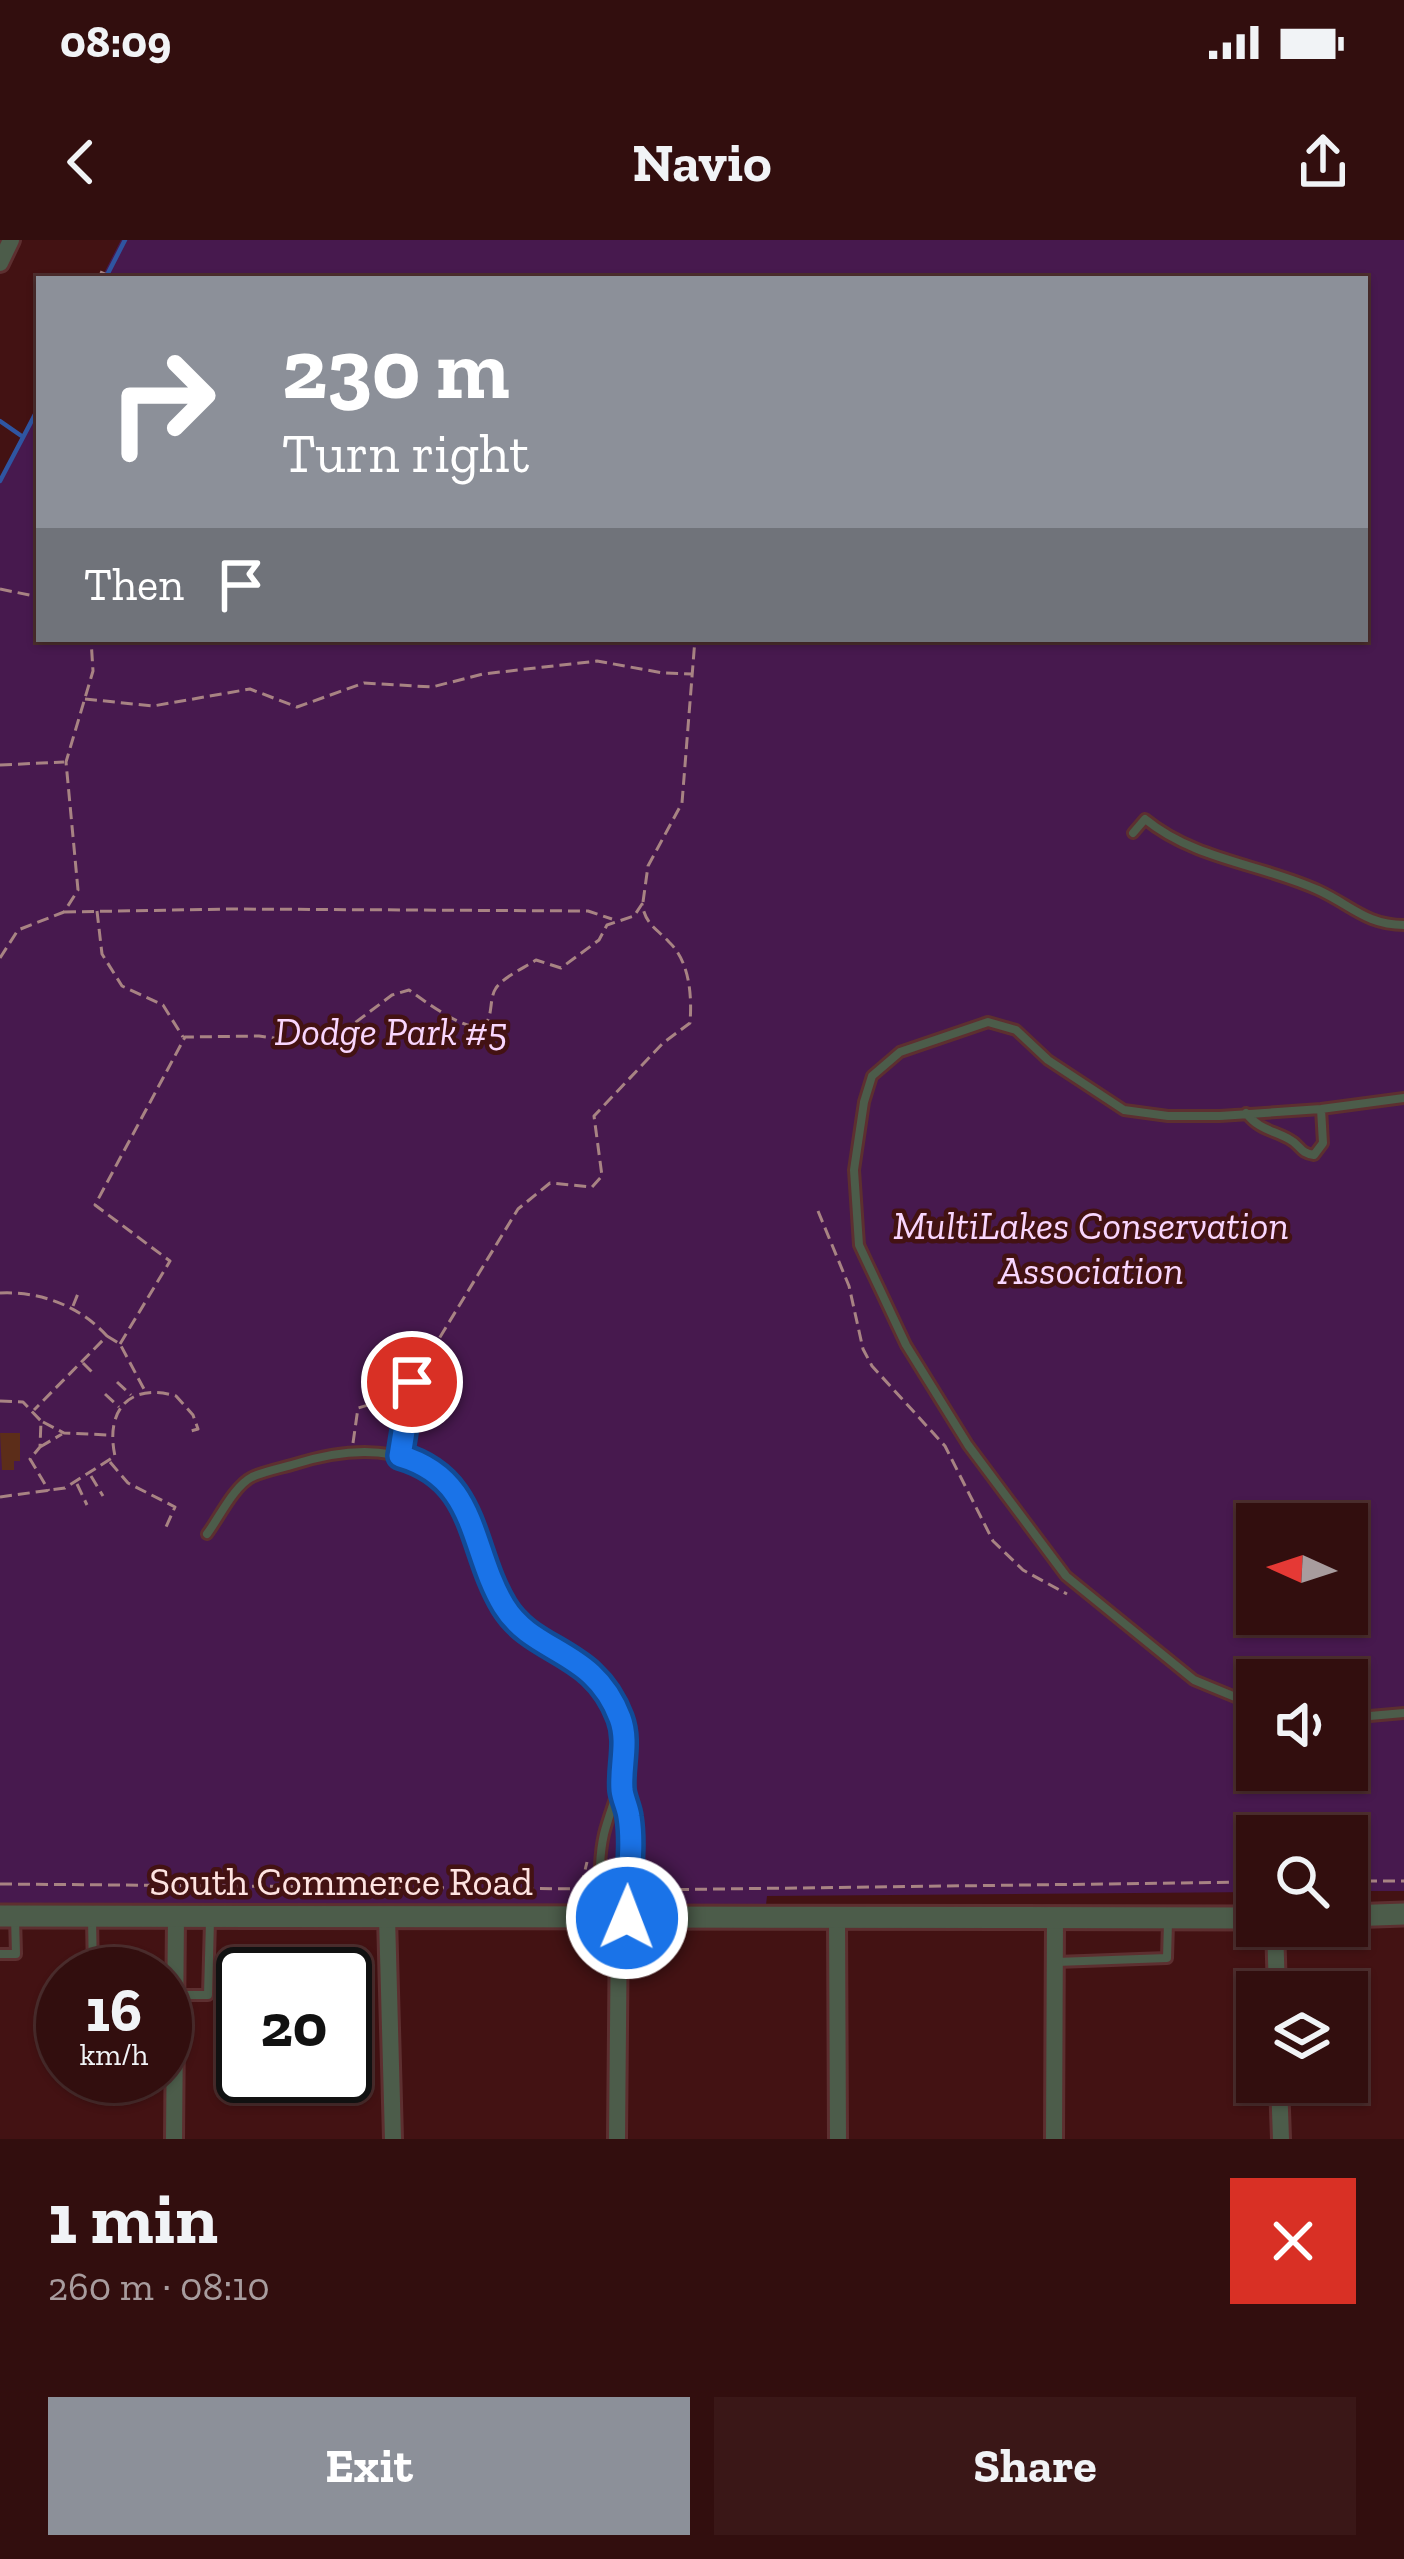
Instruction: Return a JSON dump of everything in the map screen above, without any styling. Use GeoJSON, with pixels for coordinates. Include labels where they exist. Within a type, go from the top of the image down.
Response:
{"type":"FeatureCollection","features":[{"type":"Feature","properties":{"kind":"street"},"geometry":{"type":"LineString","coordinates":[[0,262],[11,240]]}},
{"type":"Feature","properties":{"kind":"street"},"geometry":{"type":"LineString","coordinates":[[1368,1915],[1404,1914]]}},
{"type":"Feature","properties":{"kind":"street","name":"South Commerce Road"},"geometry":{"type":"LineString","coordinates":[[8,1916],[1236,1918]]}},
{"type":"Feature","properties":{"kind":"street"},"geometry":{"type":"LineString","coordinates":[[176,1917],[176,1947]]}},
{"type":"Feature","properties":{"kind":"street"},"geometry":{"type":"LineString","coordinates":[[387,1917],[393,2139]]}},
{"type":"Feature","properties":{"kind":"street"},"geometry":{"type":"LineString","coordinates":[[615,1917],[617,2139]]}},
{"type":"Feature","properties":{"kind":"street"},"geometry":{"type":"LineString","coordinates":[[837,1918],[838,2139]]}},
{"type":"Feature","properties":{"kind":"street"},"geometry":{"type":"LineString","coordinates":[[1054,2139],[1055,1919]]}},
{"type":"Feature","properties":{"kind":"street"},"geometry":{"type":"LineString","coordinates":[[174,2103],[174,2139]]}},
{"type":"Feature","properties":{"kind":"street"},"geometry":{"type":"LineString","coordinates":[[1280,2103],[1281,2139]]}},
{"type":"Feature","properties":{"kind":"lane"},"geometry":{"type":"LineString","coordinates":[[1133,832],[1145,819],[1171,840],[1318,890],[1378,925],[1404,925]]}},
{"type":"Feature","properties":{"kind":"lane"},"geometry":{"type":"LineString","coordinates":[[1236,1697],[1194,1680],[1066,1576],[968,1445],[906,1345],[859,1245],[854,1209],[854,1170],[872,1076],[900,1052],[988,1022],[1016,1030],[1048,1060],[1124,1109],[1168,1116],[1246,1113],[1404,1098]]}},
{"type":"Feature","properties":{"kind":"lane"},"geometry":{"type":"LineString","coordinates":[[1246,1113],[1272,1135],[1291,1139],[1304,1154],[1314,1155],[1323,1143],[1321,1109]]}},
{"type":"Feature","properties":{"kind":"lane"},"geometry":{"type":"LineString","coordinates":[[400,1456],[412,1382]]}},
{"type":"Feature","properties":{"kind":"lane"},"geometry":{"type":"LineString","coordinates":[[207,1534],[248,1478],[327,1454],[352,1451],[400,1456],[429,1467],[458,1493],[489,1575],[517,1622],[574,1657],[603,1686],[622,1724],[626,1756],[622,1788],[604,1833],[615,1917]]}},
{"type":"Feature","properties":{"kind":"lane"},"geometry":{"type":"LineString","coordinates":[[1368,1717],[1404,1714]]}},
{"type":"Feature","properties":{"kind":"lane"},"geometry":{"type":"LineString","coordinates":[[615,1917],[630,1819],[622,1788]]}},
{"type":"Feature","properties":{"kind":"lane"},"geometry":{"type":"LineString","coordinates":[[0,1954],[16,1954],[8,1916]]}},
{"type":"Feature","properties":{"kind":"lane"},"geometry":{"type":"LineString","coordinates":[[92,1917],[93,1947]]}},
{"type":"Feature","properties":{"kind":"lane"},"geometry":{"type":"LineString","coordinates":[[192,1995],[208,1995],[210,1917]]}},
{"type":"Feature","properties":{"kind":"lane"},"geometry":{"type":"LineString","coordinates":[[1054,1963],[1167,1958],[1168,1920]]}},
{"type":"Feature","properties":{"kind":"path"},"geometry":{"type":"LineString","coordinates":[[100,272],[110,276]]}},
{"type":"Feature","properties":{"kind":"path"},"geometry":{"type":"LineString","coordinates":[[0,589],[36,597]]}},
{"type":"Feature","properties":{"kind":"path"},"geometry":{"type":"LineString","coordinates":[[64,912],[78,890],[79,877],[66,762],[93,671],[91,642]]}},
{"type":"Feature","properties":{"kind":"path"},"geometry":{"type":"LineString","coordinates":[[412,1382],[520,1206],[550,1183],[592,1187],[602,1176],[594,1116],[663,1043],[690,1023],[684,961],[646,922],[642,904],[648,866],[682,803],[695,642]]}},
{"type":"Feature","properties":{"kind":"path"},"geometry":{"type":"LineString","coordinates":[[85,699],[153,706],[250,689],[297,707],[364,683],[432,687],[483,674],[597,661],[692,674]]}},
{"type":"Feature","properties":{"kind":"path"},"geometry":{"type":"LineString","coordinates":[[0,765],[66,762]]}},
{"type":"Feature","properties":{"kind":"path"},"geometry":{"type":"LineString","coordinates":[[184,1039],[259,1036],[318,1044],[392,995],[409,990],[473,1028],[482,1026],[488,1022],[496,988],[536,960],[561,968],[599,940],[608,926],[634,916],[642,904]]}},
{"type":"Feature","properties":{"kind":"path"},"geometry":{"type":"LineString","coordinates":[[97,911],[102,954],[122,986],[163,1005],[184,1039]]}},
{"type":"Feature","properties":{"kind":"path"},"geometry":{"type":"LineString","coordinates":[[0,958],[18,931],[64,912],[588,911],[616,921]]}},
{"type":"Feature","properties":{"kind":"path"},"geometry":{"type":"LineString","coordinates":[[120,1344],[170,1261],[95,1205],[184,1039]]}},
{"type":"Feature","properties":{"kind":"path"},"geometry":{"type":"LineString","coordinates":[[818,1210],[849,1286],[863,1349],[872,1366],[945,1446],[971,1503],[1002,1551],[1023,1570],[1073,1596]]}},
{"type":"Feature","properties":{"kind":"path"},"geometry":{"type":"LineString","coordinates":[[72,1307],[80,1291]]}},
{"type":"Feature","properties":{"kind":"path"},"geometry":{"type":"LineString","coordinates":[[0,1293],[19,1292],[72,1307],[120,1344],[146,1392]]}},
{"type":"Feature","properties":{"kind":"path"},"geometry":{"type":"LineString","coordinates":[[34,1410],[107,1336]]}},
{"type":"Feature","properties":{"kind":"path"},"geometry":{"type":"LineString","coordinates":[[81,1362],[95,1375]]}},
{"type":"Feature","properties":{"kind":"path"},"geometry":{"type":"LineString","coordinates":[[117,1382],[132,1396]]}},
{"type":"Feature","properties":{"kind":"path"},"geometry":{"type":"LineString","coordinates":[[105,1394],[120,1409]]}},
{"type":"Feature","properties":{"kind":"path"},"geometry":{"type":"LineString","coordinates":[[0,1497],[49,1492],[76,1483],[115,1456],[110,1435],[120,1409],[132,1396],[168,1394],[185,1404],[198,1430],[191,1431]]}},
{"type":"Feature","properties":{"kind":"path"},"geometry":{"type":"LineString","coordinates":[[352,1451],[358,1408],[388,1399],[409,1405]]}},
{"type":"Feature","properties":{"kind":"path"},"geometry":{"type":"LineString","coordinates":[[0,1401],[23,1402],[41,1421],[64,1433],[110,1435]]}},
{"type":"Feature","properties":{"kind":"path"},"geometry":{"type":"LineString","coordinates":[[40,1447],[41,1421]]}},
{"type":"Feature","properties":{"kind":"path"},"geometry":{"type":"LineString","coordinates":[[49,1492],[30,1460],[40,1447],[64,1433]]}},
{"type":"Feature","properties":{"kind":"path"},"geometry":{"type":"LineString","coordinates":[[109,1460],[128,1483],[175,1507],[166,1527]]}},
{"type":"Feature","properties":{"kind":"path"},"geometry":{"type":"LineString","coordinates":[[90,1474],[103,1496]]}},
{"type":"Feature","properties":{"kind":"path"},"geometry":{"type":"LineString","coordinates":[[76,1483],[87,1505]]}},
{"type":"Feature","properties":{"kind":"path"},"geometry":{"type":"LineString","coordinates":[[1368,1881],[1404,1881]]}},
{"type":"Feature","properties":{"kind":"path"},"geometry":{"type":"LineString","coordinates":[[640,1890],[1236,1882]]}},
{"type":"Feature","properties":{"kind":"path"},"geometry":{"type":"LineString","coordinates":[[0,1885],[585,1889]]}},
{"type":"Feature","properties":{"kind":"green space"},"geometry":{"type":"Polygon","coordinates":[[[121,240],[1404,240],[1404,1891],[1368,1891],[1368,1815],[1236,1815],[1236,1892],[767,1896],[765,1914],[0,1910],[0,479],[36,407],[36,642],[1368,642],[1368,276],[103,276],[121,240]]]}},
{"type":"Feature","properties":{"kind":"building"},"geometry":{"type":"Polygon","coordinates":[[[0,1433],[20,1433],[20,1461],[14,1461],[14,1470],[2,1470],[0,1433]]]}},
{"type":"Feature","properties":{"kind":"waterway"},"geometry":{"type":"LineString","coordinates":[[107,276],[125,240]]}},
{"type":"Feature","properties":{"kind":"waterway"},"geometry":{"type":"LineString","coordinates":[[0,481],[36,413]]}},
{"type":"Feature","properties":{"kind":"waterway"},"geometry":{"type":"LineString","coordinates":[[0,421],[23,437]]}},
{"type":"Feature","properties":{"kind":"route"},"geometry":{"type":"LineString","coordinates":[[412,1382],[400,1456],[429,1467],[458,1493],[489,1575],[517,1622],[574,1657],[614,1704],[622,1724],[626,1756],[622,1788],[630,1819],[627,1918]]}},
{"type":"Feature","properties":{"kind":"park label","name":"Dodge Park #5"},"geometry":{"type":"Point","coordinates":[391,1031]}},
{"type":"Feature","properties":{"kind":"park label","name":"MultiLakes Conservation Association"},"geometry":{"type":"Point","coordinates":[1091,1248]}}]}
